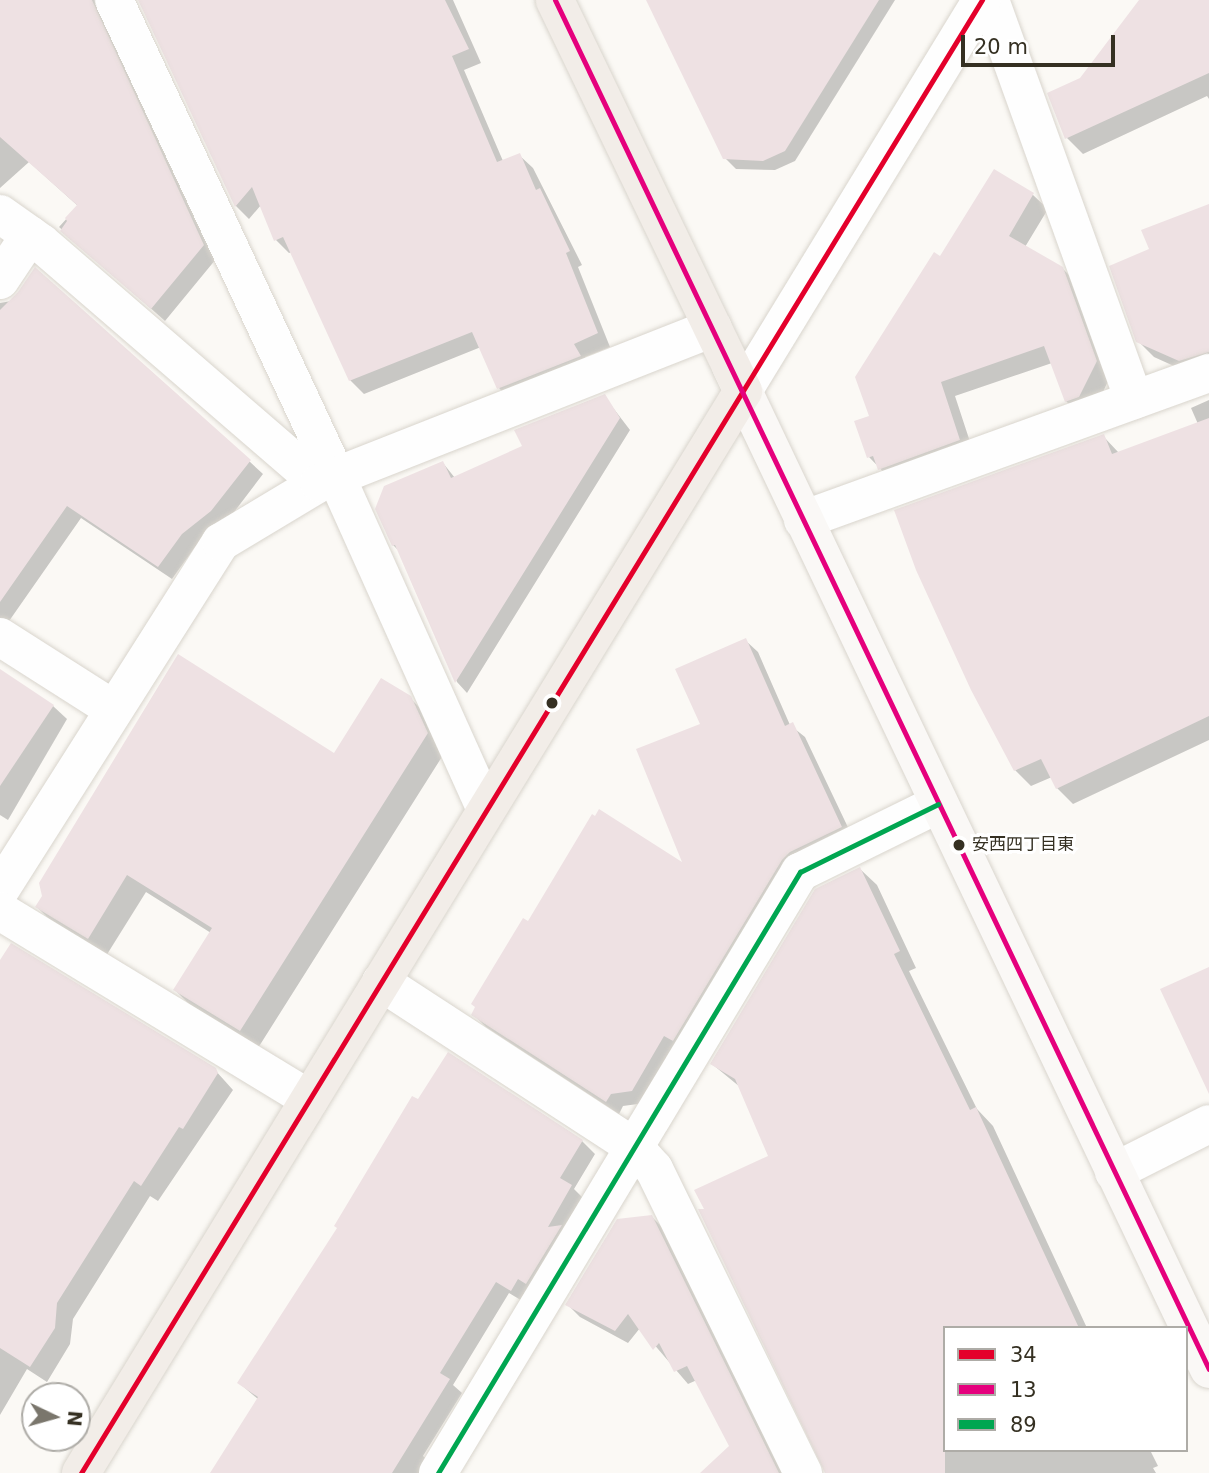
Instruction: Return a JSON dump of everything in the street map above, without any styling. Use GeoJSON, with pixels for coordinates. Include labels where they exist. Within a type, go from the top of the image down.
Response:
{"type":"FeatureCollection","features":[{"type":"Feature","properties":{"kind":"highway"},"geometry":{"type":"LineString","coordinates":[[81,1473],[743,391]]}},
{"type":"Feature","properties":{"kind":"main road"},"geometry":{"type":"LineString","coordinates":[[555,0],[1209,1369]]}},
{"type":"Feature","properties":{"kind":"street"},"geometry":{"type":"LineString","coordinates":[[114,0],[328,480],[486,809]]}},
{"type":"Feature","properties":{"kind":"street"},"geometry":{"type":"LineString","coordinates":[[743,391],[982,0]]}},
{"type":"Feature","properties":{"kind":"street"},"geometry":{"type":"LineString","coordinates":[[990,0],[1134,400]]}},
{"type":"Feature","properties":{"kind":"street"},"geometry":{"type":"LineString","coordinates":[[0,280],[15,225],[328,480]]}},
{"type":"Feature","properties":{"kind":"street"},"geometry":{"type":"LineString","coordinates":[[0,890],[221,542],[328,480],[713,328]]}},
{"type":"Feature","properties":{"kind":"street"},"geometry":{"type":"LineString","coordinates":[[803,520],[1209,373]]}},
{"type":"Feature","properties":{"kind":"street"},"geometry":{"type":"LineString","coordinates":[[0,637],[113,709]]}},
{"type":"Feature","properties":{"kind":"street"},"geometry":{"type":"LineString","coordinates":[[438,1473],[800,872],[938,804]]}},
{"type":"Feature","properties":{"kind":"street"},"geometry":{"type":"LineString","coordinates":[[0,911],[309,1099]]}},
{"type":"Feature","properties":{"kind":"street"},"geometry":{"type":"LineString","coordinates":[[381,982],[634,1147],[654,1169],[803,1473]]}},
{"type":"Feature","properties":{"kind":"street"},"geometry":{"type":"LineString","coordinates":[[1115,1172],[1209,1124]]}},
{"type":"Feature","properties":{"kind":"building"},"geometry":{"type":"Polygon","coordinates":[[[0,0],[92,0],[204,245],[151,309],[60,231],[67,221],[65,218],[77,205],[0,137],[0,0]]]}},
{"type":"Feature","properties":{"kind":"building"},"geometry":{"type":"Polygon","coordinates":[[[138,0],[445,0],[469,49],[452,56],[497,162],[520,153],[536,190],[540,188],[570,251],[566,253],[598,333],[574,344],[581,356],[497,389],[472,332],[349,381],[283,237],[274,241],[252,187],[235,207],[138,0]]]}},
{"type":"Feature","properties":{"kind":"building"},"geometry":{"type":"Polygon","coordinates":[[[646,0],[879,0],[785,151],[763,161],[723,159],[646,0]]]}},
{"type":"Feature","properties":{"kind":"building"},"geometry":{"type":"Polygon","coordinates":[[[1139,0],[1209,0],[1209,73],[1065,139],[1047,93],[1080,78],[1139,0]]]}},
{"type":"Feature","properties":{"kind":"building"},"geometry":{"type":"Polygon","coordinates":[[[994,169],[1034,193],[1009,236],[1063,267],[1097,361],[1079,397],[1065,402],[1044,346],[941,382],[960,440],[878,470],[873,456],[867,458],[854,421],[869,416],[855,377],[934,252],[940,256],[994,169]]]}},
{"type":"Feature","properties":{"kind":"building"},"geometry":{"type":"Polygon","coordinates":[[[1209,204],[1209,352],[1179,361],[1136,342],[1109,266],[1149,249],[1141,230],[1209,204]]]}},
{"type":"Feature","properties":{"kind":"building"},"geometry":{"type":"Polygon","coordinates":[[[35,267],[251,460],[211,511],[182,534],[158,567],[67,506],[0,602],[0,310],[18,292],[35,267]]]}},
{"type":"Feature","properties":{"kind":"building"},"geometry":{"type":"Polygon","coordinates":[[[605,394],[620,418],[455,683],[395,545],[392,546],[375,509],[384,486],[443,461],[451,478],[522,446],[514,430],[605,394]]]}},
{"type":"Feature","properties":{"kind":"building"},"geometry":{"type":"Polygon","coordinates":[[[1209,418],[1209,716],[1056,789],[1041,759],[1014,771],[971,690],[916,570],[894,510],[1104,434],[1112,454],[1209,418]]]}},
{"type":"Feature","properties":{"kind":"building"},"geometry":{"type":"Polygon","coordinates":[[[746,638],[785,726],[793,722],[842,827],[790,852],[782,860],[673,1041],[664,1036],[632,1091],[611,1094],[606,1102],[471,1015],[475,1007],[471,1004],[523,918],[528,921],[592,814],[595,816],[599,809],[682,862],[636,749],[700,724],[675,669],[746,638]]]}},
{"type":"Feature","properties":{"kind":"building"},"geometry":{"type":"Polygon","coordinates":[[[178,654],[334,753],[381,678],[411,696],[428,733],[240,1031],[173,990],[212,928],[127,875],[88,939],[35,907],[42,896],[39,883],[178,654]]]}},
{"type":"Feature","properties":{"kind":"building"},"geometry":{"type":"Polygon","coordinates":[[[0,669],[54,705],[0,786],[0,669]]]}},
{"type":"Feature","properties":{"kind":"building"},"geometry":{"type":"Polygon","coordinates":[[[860,867],[900,951],[894,954],[970,1110],[976,1107],[1078,1326],[943,1326],[945,1473],[825,1473],[698,1209],[704,1209],[694,1190],[768,1156],[735,1079],[710,1064],[815,889],[860,867]]]}},
{"type":"Feature","properties":{"kind":"building"},"geometry":{"type":"Polygon","coordinates":[[[11,943],[216,1068],[218,1073],[183,1129],[179,1127],[141,1186],[134,1181],[57,1303],[55,1328],[30,1367],[0,1348],[0,960],[11,943]]]}},
{"type":"Feature","properties":{"kind":"building"},"geometry":{"type":"Polygon","coordinates":[[[1209,967],[1209,1094],[1160,989],[1209,967]]]}},
{"type":"Feature","properties":{"kind":"building"},"geometry":{"type":"Polygon","coordinates":[[[448,1052],[583,1140],[560,1178],[572,1185],[548,1227],[562,1225],[526,1284],[518,1279],[511,1291],[496,1282],[440,1373],[450,1379],[392,1473],[210,1473],[258,1397],[237,1383],[337,1228],[334,1226],[412,1096],[418,1099],[448,1052]]]}},
{"type":"Feature","properties":{"kind":"building"},"geometry":{"type":"Polygon","coordinates":[[[652,1215],[779,1473],[700,1473],[729,1446],[687,1366],[674,1372],[659,1343],[653,1350],[628,1314],[615,1331],[565,1305],[617,1219],[652,1215]]]}},
{"type":"Feature","properties":{"kind":"transit line","name":"13"},"geometry":{"type":"LineString","coordinates":[[555,0],[1209,1369]]}},
{"type":"Feature","properties":{"kind":"transit line","name":"34"},"geometry":{"type":"LineString","coordinates":[[81,1473],[982,0]]}},
{"type":"Feature","properties":{"kind":"transit line","name":"89"},"geometry":{"type":"LineString","coordinates":[[438,1473],[800,872],[938,804]]}},
{"type":"Feature","properties":{"kind":"place","name":"安西四丁目東"},"geometry":{"type":"Point","coordinates":[959,845]}}]}
